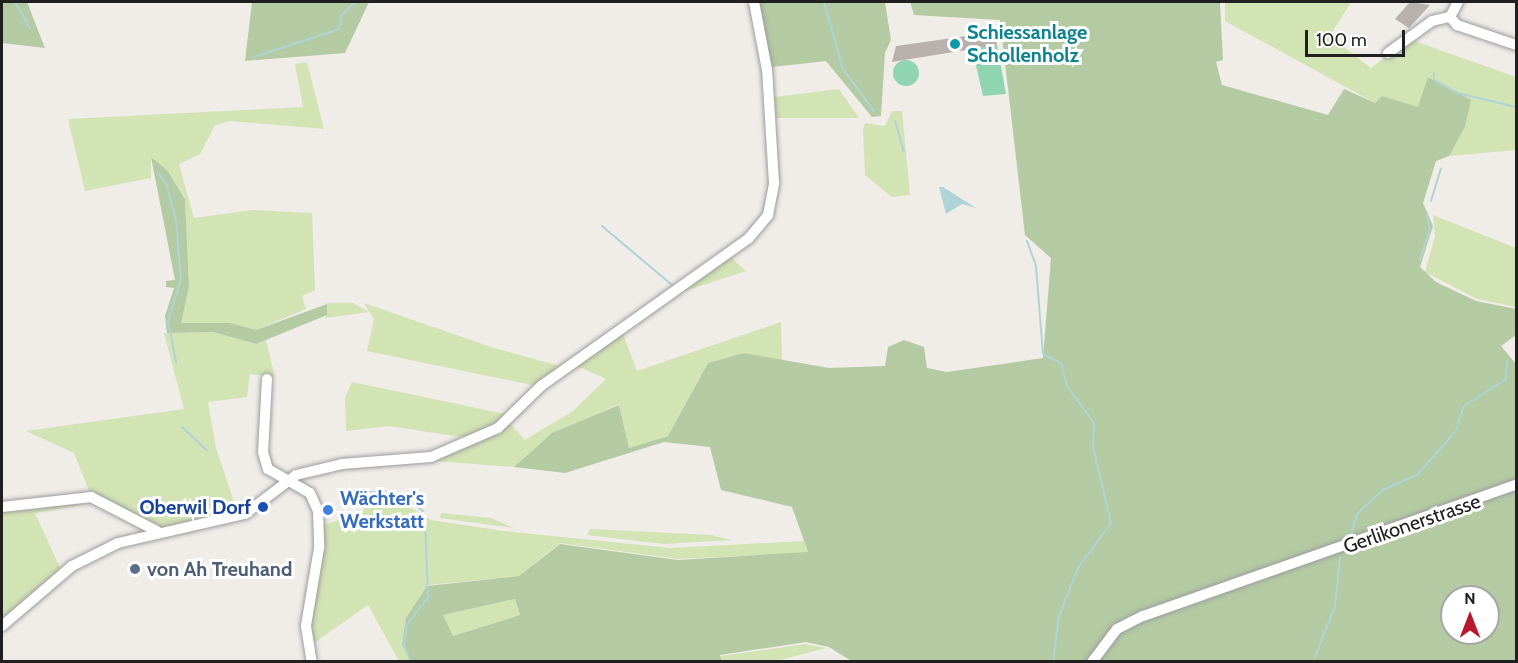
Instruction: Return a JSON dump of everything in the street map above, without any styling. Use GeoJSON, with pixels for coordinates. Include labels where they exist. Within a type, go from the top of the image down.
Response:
{"type":"FeatureCollection","features":[{"type":"Feature","properties":{"kind":"street"},"geometry":{"type":"LineString","coordinates":[[2,626],[72,566],[157,531],[239,517],[287,482],[342,464],[432,457],[511,418],[542,386],[759,230],[772,203],[771,126],[754,2]]}},
{"type":"Feature","properties":{"kind":"street"},"geometry":{"type":"LineString","coordinates":[[1389,53],[1432,21],[1450,17],[1458,2]]}},
{"type":"Feature","properties":{"kind":"street"},"geometry":{"type":"LineString","coordinates":[[1450,17],[1457,25],[1516,45]]}},
{"type":"Feature","properties":{"kind":"street"},"geometry":{"type":"LineString","coordinates":[[267,379],[263,452],[268,469],[313,495],[318,511],[319,548],[306,626],[312,662]]}},
{"type":"Feature","properties":{"kind":"street","name":"Gerlikonerstrasse"},"geometry":{"type":"LineString","coordinates":[[1092,662],[1117,629],[1143,616],[1516,485]]}},
{"type":"Feature","properties":{"kind":"street"},"geometry":{"type":"LineString","coordinates":[[2,507],[91,497],[157,531]]}},
{"type":"Feature","properties":{"kind":"green space"},"geometry":{"type":"Polygon","coordinates":[[[2,2],[27,2],[45,48],[2,43],[2,2]]]}},
{"type":"Feature","properties":{"kind":"green space"},"geometry":{"type":"Polygon","coordinates":[[[252,2],[369,2],[345,53],[245,61],[252,2]]]}},
{"type":"Feature","properties":{"kind":"green space"},"geometry":{"type":"Polygon","coordinates":[[[759,2],[885,2],[891,40],[885,53],[881,116],[872,117],[826,61],[772,67],[759,2]]]}},
{"type":"Feature","properties":{"kind":"green space"},"geometry":{"type":"Polygon","coordinates":[[[910,2],[1220,2],[1223,60],[1216,62],[1222,85],[1328,115],[1344,89],[1375,103],[1382,96],[1418,107],[1428,77],[1471,100],[1465,127],[1449,156],[1436,161],[1423,203],[1433,226],[1420,267],[1436,282],[1476,301],[1516,309],[1516,335],[1501,346],[1516,364],[1516,661],[853,662],[829,647],[806,642],[720,655],[722,661],[412,662],[402,645],[406,618],[427,586],[519,576],[560,544],[678,560],[808,552],[792,507],[721,490],[710,447],[664,442],[565,473],[514,467],[552,433],[619,405],[629,448],[668,436],[708,363],[744,353],[829,368],[885,366],[888,347],[904,340],[924,347],[927,368],[947,372],[1043,358],[1051,258],[1025,235],[1000,20],[914,15],[910,2]],[[515,599],[443,615],[453,636],[520,615],[515,599]]]}},
{"type":"Feature","properties":{"kind":"green space"},"geometry":{"type":"Polygon","coordinates":[[[1225,2],[1351,2],[1330,36],[1371,68],[1409,39],[1516,77],[1516,150],[1449,156],[1465,127],[1470,100],[1428,77],[1419,108],[1382,96],[1375,103],[1225,21],[1225,2]]]}},
{"type":"Feature","properties":{"kind":"green space"},"geometry":{"type":"Polygon","coordinates":[[[997,45],[1006,94],[983,96],[972,48],[997,45]]]}},
{"type":"Feature","properties":{"kind":"green space"},"geometry":{"type":"Polygon","coordinates":[[[906,60],[915,64],[919,73],[915,82],[906,86],[897,82],[893,73],[897,64],[906,60]]]}},
{"type":"Feature","properties":{"kind":"green space"},"geometry":{"type":"Polygon","coordinates":[[[307,62],[324,129],[230,121],[215,125],[200,154],[179,164],[194,218],[252,210],[312,213],[315,290],[302,296],[306,309],[256,330],[230,323],[180,323],[189,286],[185,198],[169,172],[151,157],[151,178],[85,191],[68,119],[303,107],[295,64],[307,62]]]}},
{"type":"Feature","properties":{"kind":"green space"},"geometry":{"type":"Polygon","coordinates":[[[839,89],[859,118],[776,118],[774,97],[839,89]]]}},
{"type":"Feature","properties":{"kind":"green space"},"geometry":{"type":"Polygon","coordinates":[[[892,111],[902,111],[910,195],[892,197],[865,175],[863,129],[865,123],[885,126],[892,111]]]}},
{"type":"Feature","properties":{"kind":"green space"},"geometry":{"type":"Polygon","coordinates":[[[151,157],[168,171],[185,199],[189,286],[181,323],[230,323],[256,330],[327,304],[327,315],[256,344],[213,332],[167,333],[165,316],[174,288],[166,287],[166,281],[175,280],[151,157]]]}},
{"type":"Feature","properties":{"kind":"green space"},"geometry":{"type":"Polygon","coordinates":[[[1433,215],[1516,248],[1516,307],[1477,299],[1425,272],[1435,236],[1433,215]]]}},
{"type":"Feature","properties":{"kind":"green space"},"geometry":{"type":"Polygon","coordinates":[[[729,256],[746,271],[675,294],[729,256]]]}},
{"type":"Feature","properties":{"kind":"green space"},"geometry":{"type":"Polygon","coordinates":[[[327,303],[353,303],[369,312],[326,318],[327,303]]]}},
{"type":"Feature","properties":{"kind":"green space"},"geometry":{"type":"Polygon","coordinates":[[[364,303],[491,347],[563,367],[537,386],[367,351],[374,319],[364,303]]]}},
{"type":"Feature","properties":{"kind":"green space"},"geometry":{"type":"Polygon","coordinates":[[[781,322],[782,360],[744,353],[708,363],[668,436],[629,448],[619,404],[552,434],[515,467],[434,461],[510,423],[525,440],[573,411],[606,379],[575,365],[622,331],[637,371],[781,322]]]}},
{"type":"Feature","properties":{"kind":"green space"},"geometry":{"type":"Polygon","coordinates":[[[213,332],[256,344],[266,340],[275,377],[250,374],[247,397],[208,402],[216,448],[238,514],[158,529],[91,496],[74,453],[26,431],[184,409],[164,333],[213,332]]]}},
{"type":"Feature","properties":{"kind":"green space"},"geometry":{"type":"Polygon","coordinates":[[[352,382],[510,415],[468,438],[389,426],[346,431],[345,398],[352,382]]]}},
{"type":"Feature","properties":{"kind":"green space"},"geometry":{"type":"Polygon","coordinates":[[[365,496],[398,500],[431,520],[504,531],[671,548],[804,541],[809,553],[678,559],[560,543],[519,576],[428,585],[406,618],[402,645],[412,661],[399,661],[368,605],[311,645],[309,626],[324,525],[363,512],[365,496]]]}},
{"type":"Feature","properties":{"kind":"green space"},"geometry":{"type":"Polygon","coordinates":[[[87,499],[83,505],[35,513],[61,570],[2,622],[2,509],[87,499]]]}},
{"type":"Feature","properties":{"kind":"green space"},"geometry":{"type":"Polygon","coordinates":[[[441,513],[491,518],[514,528],[440,518],[441,513]]]}},
{"type":"Feature","properties":{"kind":"green space"},"geometry":{"type":"Polygon","coordinates":[[[590,529],[711,535],[731,540],[664,544],[587,535],[590,529]]]}},
{"type":"Feature","properties":{"kind":"green space"},"geometry":{"type":"Polygon","coordinates":[[[515,599],[520,615],[453,636],[443,615],[515,599]]]}},
{"type":"Feature","properties":{"kind":"green space"},"geometry":{"type":"Polygon","coordinates":[[[806,644],[826,648],[777,661],[722,661],[721,656],[806,644]]]}},
{"type":"Feature","properties":{"kind":"water"},"geometry":{"type":"Polygon","coordinates":[[[939,187],[943,187],[976,208],[962,204],[946,214],[939,187]]]}},
{"type":"Feature","properties":{"kind":"building"},"geometry":{"type":"Polygon","coordinates":[[[1410,2],[1430,5],[1409,28],[1395,19],[1410,2]]]}},
{"type":"Feature","properties":{"kind":"building","name":"Schiessanlage Schollenholz"},"geometry":{"type":"Polygon","coordinates":[[[994,25],[997,45],[892,62],[896,46],[974,35],[973,27],[994,25]]]}},
{"type":"Feature","properties":{"kind":"waterway"},"geometry":{"type":"LineString","coordinates":[[15,2],[30,28]]}},
{"type":"Feature","properties":{"kind":"waterway"},"geometry":{"type":"LineString","coordinates":[[254,57],[339,29],[342,15],[355,2]]}},
{"type":"Feature","properties":{"kind":"waterway"},"geometry":{"type":"LineString","coordinates":[[824,2],[843,69],[874,111]]}},
{"type":"Feature","properties":{"kind":"waterway"},"geometry":{"type":"LineString","coordinates":[[1434,73],[1434,80],[1457,93],[1516,107]]}},
{"type":"Feature","properties":{"kind":"waterway"},"geometry":{"type":"LineString","coordinates":[[895,121],[904,152]]}},
{"type":"Feature","properties":{"kind":"waterway"},"geometry":{"type":"LineString","coordinates":[[1431,201],[1441,168]]}},
{"type":"Feature","properties":{"kind":"waterway"},"geometry":{"type":"LineString","coordinates":[[158,173],[166,183],[176,220],[181,280],[168,321],[176,362]]}},
{"type":"Feature","properties":{"kind":"waterway"},"geometry":{"type":"LineString","coordinates":[[1420,259],[1430,230],[1427,214]]}},
{"type":"Feature","properties":{"kind":"waterway"},"geometry":{"type":"LineString","coordinates":[[602,226],[672,285]]}},
{"type":"Feature","properties":{"kind":"waterway"},"geometry":{"type":"LineString","coordinates":[[1027,241],[1036,266],[1043,354],[1061,363],[1067,386],[1094,423],[1093,447],[1111,523],[1078,568],[1059,616],[1053,662]]}},
{"type":"Feature","properties":{"kind":"waterway"},"geometry":{"type":"LineString","coordinates":[[1456,430],[1464,406],[1506,379],[1507,361]]}},
{"type":"Feature","properties":{"kind":"waterway"},"geometry":{"type":"LineString","coordinates":[[182,427],[207,450]]}},
{"type":"Feature","properties":{"kind":"waterway"},"geometry":{"type":"LineString","coordinates":[[1350,538],[1357,514],[1383,490],[1417,475],[1455,432]]}},
{"type":"Feature","properties":{"kind":"waterway"},"geometry":{"type":"LineString","coordinates":[[358,492],[377,492]]}},
{"type":"Feature","properties":{"kind":"waterway"},"geometry":{"type":"LineString","coordinates":[[386,492],[404,495]]}},
{"type":"Feature","properties":{"kind":"waterway"},"geometry":{"type":"LineString","coordinates":[[408,500],[423,511]]}},
{"type":"Feature","properties":{"kind":"waterway"},"geometry":{"type":"LineString","coordinates":[[411,662],[404,645],[407,625],[428,597],[425,520]]}},
{"type":"Feature","properties":{"kind":"waterway"},"geometry":{"type":"LineString","coordinates":[[1315,657],[1335,606],[1340,557]]}},
{"type":"Feature","properties":{"kind":"place","name":"Schiessanlage Schollenholz"},"geometry":{"type":"Point","coordinates":[955,44]}},
{"type":"Feature","properties":{"kind":"place","name":"Oberwil Dorf"},"geometry":{"type":"Point","coordinates":[263,507]}},
{"type":"Feature","properties":{"kind":"place","name":"Wächter's Werkstatt"},"geometry":{"type":"Point","coordinates":[328,510]}},
{"type":"Feature","properties":{"kind":"place","name":"von Ah Treuhand"},"geometry":{"type":"Point","coordinates":[135,569]}}]}
